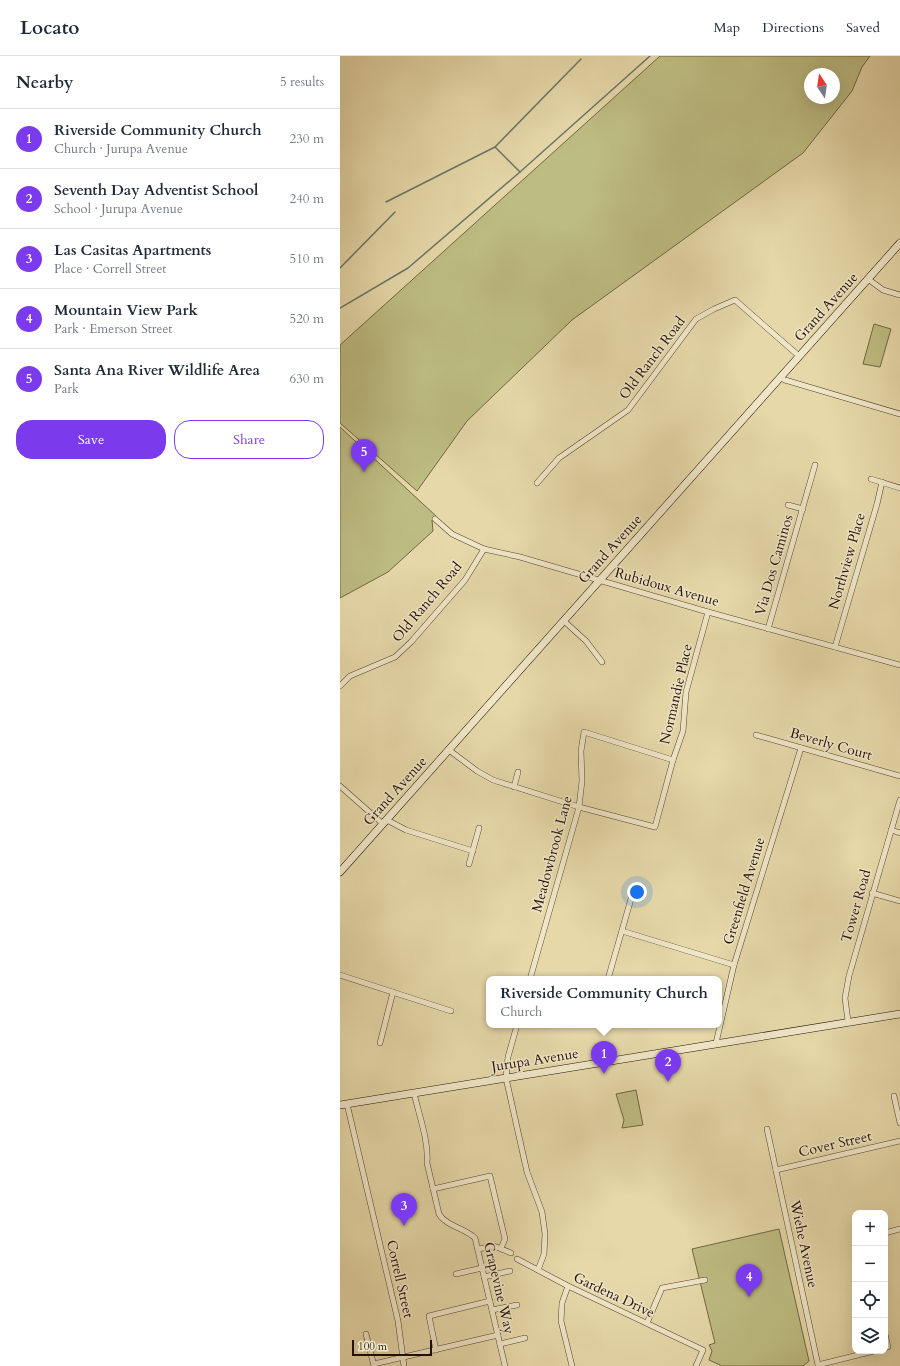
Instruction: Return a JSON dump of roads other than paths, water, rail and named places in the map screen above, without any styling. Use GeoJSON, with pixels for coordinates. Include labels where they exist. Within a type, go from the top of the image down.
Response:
{"type":"FeatureCollection","features":[{"type":"Feature","properties":{"kind":"street","name":"Grand Avenue"},"geometry":{"type":"LineString","coordinates":[[340,872],[900,243]]}},
{"type":"Feature","properties":{"kind":"street"},"geometry":{"type":"LineString","coordinates":[[868,279],[883,290],[900,295]]}},
{"type":"Feature","properties":{"kind":"street","name":"Old Ranch Road"},"geometry":{"type":"LineString","coordinates":[[537,483],[559,458],[628,410],[696,319],[714,309],[735,300],[799,356]]}},
{"type":"Feature","properties":{"kind":"street"},"geometry":{"type":"LineString","coordinates":[[780,378],[900,414]]}},
{"type":"Feature","properties":{"kind":"street","name":"Via Dos Caminos"},"geometry":{"type":"LineString","coordinates":[[768,629],[816,465]]}},
{"type":"Feature","properties":{"kind":"street"},"geometry":{"type":"LineString","coordinates":[[871,479],[900,488]]}},
{"type":"Feature","properties":{"kind":"street","name":"Northview Place"},"geometry":{"type":"LineString","coordinates":[[835,647],[877,504],[882,482]]}},
{"type":"Feature","properties":{"kind":"street","name":"Via Dos Caminos"},"geometry":{"type":"LineString","coordinates":[[788,505],[803,509]]}},
{"type":"Feature","properties":{"kind":"street","name":"Rubidoux Avenue"},"geometry":{"type":"LineString","coordinates":[[435,519],[452,534],[484,549],[520,557],[708,612],[900,665]]}},
{"type":"Feature","properties":{"kind":"street","name":"Old Ranch Road"},"geometry":{"type":"LineString","coordinates":[[340,686],[350,676],[395,657],[411,642],[465,580],[484,549]]}},
{"type":"Feature","properties":{"kind":"street","name":"Normandie Place"},"geometry":{"type":"LineString","coordinates":[[579,807],[655,827],[673,760],[683,732],[686,692],[708,612]]}},
{"type":"Feature","properties":{"kind":"street"},"geometry":{"type":"LineString","coordinates":[[564,621],[586,641],[602,662]]}},
{"type":"Feature","properties":{"kind":"street","name":"Meadowbrook Lane"},"geometry":{"type":"LineString","coordinates":[[531,976],[579,807],[582,781],[581,751],[584,732],[673,760]]}},
{"type":"Feature","properties":{"kind":"street","name":"Beverly Court"},"geometry":{"type":"LineString","coordinates":[[756,735],[900,776]]}},
{"type":"Feature","properties":{"kind":"street","name":"Greenfield Avenue"},"geometry":{"type":"LineString","coordinates":[[722,1017],[734,965],[801,748]]}},
{"type":"Feature","properties":{"kind":"street"},"geometry":{"type":"LineString","coordinates":[[449,750],[482,774],[493,780],[579,807]]}},
{"type":"Feature","properties":{"kind":"street"},"geometry":{"type":"LineString","coordinates":[[514,787],[518,772]]}},
{"type":"Feature","properties":{"kind":"street"},"geometry":{"type":"LineString","coordinates":[[340,786],[385,822],[473,851]]}},
{"type":"Feature","properties":{"kind":"street","name":"Tower Road"},"geometry":{"type":"LineString","coordinates":[[848,1022],[845,998],[846,988],[872,893],[900,800]]}},
{"type":"Feature","properties":{"kind":"street"},"geometry":{"type":"LineString","coordinates":[[469,864],[479,828]]}},
{"type":"Feature","properties":{"kind":"street"},"geometry":{"type":"LineString","coordinates":[[891,830],[900,833]]}},
{"type":"Feature","properties":{"kind":"street"},"geometry":{"type":"LineString","coordinates":[[609,976],[633,892]]}},
{"type":"Feature","properties":{"kind":"street"},"geometry":{"type":"LineString","coordinates":[[872,893],[900,901]]}},
{"type":"Feature","properties":{"kind":"street"},"geometry":{"type":"LineString","coordinates":[[622,931],[734,965]]}},
{"type":"Feature","properties":{"kind":"street"},"geometry":{"type":"LineString","coordinates":[[340,975],[451,1011]]}},
{"type":"Feature","properties":{"kind":"street"},"geometry":{"type":"LineString","coordinates":[[380,1043],[393,992]]}},
{"type":"Feature","properties":{"kind":"street","name":"Jurupa Avenue"},"geometry":{"type":"LineString","coordinates":[[343,1105],[900,1014]]}},
{"type":"Feature","properties":{"kind":"street"},"geometry":{"type":"LineString","coordinates":[[516,1028],[508,1058],[506,1078],[527,1172],[542,1212],[545,1234],[544,1254],[538,1270]]}},
{"type":"Feature","properties":{"kind":"street","name":"Greenfield Avenue"},"geometry":{"type":"LineString","coordinates":[[716,1043],[719,1028]]}},
{"type":"Feature","properties":{"kind":"street","name":"Grapevine Way"},"geometry":{"type":"LineString","coordinates":[[414,1093],[426,1143],[428,1156],[427,1163],[439,1214],[442,1219],[471,1234],[475,1238],[505,1366]]}},
{"type":"Feature","properties":{"kind":"street"},"geometry":{"type":"LineString","coordinates":[[894,1096],[900,1122]]}},
{"type":"Feature","properties":{"kind":"street","name":"Correll Street"},"geometry":{"type":"LineString","coordinates":[[343,1105],[401,1335],[402,1358],[404,1366]]}},
{"type":"Feature","properties":{"kind":"street","name":"Wiehe Avenue"},"geometry":{"type":"LineString","coordinates":[[767,1129],[818,1365],[862,1354]]}},
{"type":"Feature","properties":{"kind":"street","name":"Cover Street"},"geometry":{"type":"LineString","coordinates":[[776,1170],[900,1141]]}},
{"type":"Feature","properties":{"kind":"street"},"geometry":{"type":"LineString","coordinates":[[433,1189],[490,1176],[505,1239],[501,1248]]}},
{"type":"Feature","properties":{"kind":"street"},"geometry":{"type":"LineString","coordinates":[[888,1232],[900,1229]]}},
{"type":"Feature","properties":{"kind":"street"},"geometry":{"type":"LineString","coordinates":[[478,1249],[494,1246],[511,1253]]}},
{"type":"Feature","properties":{"kind":"street","name":"Gardena Drive"},"geometry":{"type":"LineString","coordinates":[[517,1259],[568,1286],[703,1350],[696,1366]]}},
{"type":"Feature","properties":{"kind":"street"},"geometry":{"type":"LineString","coordinates":[[456,1274],[482,1268]]}},
{"type":"Feature","properties":{"kind":"street"},"geometry":{"type":"LineString","coordinates":[[484,1277],[510,1271]]}},
{"type":"Feature","properties":{"kind":"street"},"geometry":{"type":"LineString","coordinates":[[647,1323],[662,1288],[705,1280]]}},
{"type":"Feature","properties":{"kind":"street"},"geometry":{"type":"LineString","coordinates":[[568,1286],[562,1303],[560,1321],[572,1366]]}},
{"type":"Feature","properties":{"kind":"street"},"geometry":{"type":"LineString","coordinates":[[436,1350],[429,1316],[490,1301]]}},
{"type":"Feature","properties":{"kind":"street"},"geometry":{"type":"LineString","coordinates":[[492,1310],[517,1305]]}},
{"type":"Feature","properties":{"kind":"street"},"geometry":{"type":"LineString","coordinates":[[366,1334],[374,1365],[498,1335]]}},
{"type":"Feature","properties":{"kind":"street"},"geometry":{"type":"LineString","coordinates":[[500,1344],[525,1338]]}},
{"type":"Feature","properties":{"kind":"waterway"},"geometry":{"type":"LineString","coordinates":[[340,308],[408,268],[520,172],[650,56]]}},
{"type":"Feature","properties":{"kind":"waterway"},"geometry":{"type":"LineString","coordinates":[[520,172],[495,147],[581,59]]}},
{"type":"Feature","properties":{"kind":"waterway"},"geometry":{"type":"LineString","coordinates":[[386,202],[495,147]]}},
{"type":"Feature","properties":{"kind":"waterway"},"geometry":{"type":"LineString","coordinates":[[340,268],[395,212]]}},
{"type":"Feature","properties":{"kind":"place","name":"Santa Ana River Wildlife Area"},"geometry":{"type":"Point","coordinates":[364,472]}},
{"type":"Feature","properties":{"kind":"place","name":"Riverside Community Church"},"geometry":{"type":"Point","coordinates":[604,1074]}},
{"type":"Feature","properties":{"kind":"place","name":"Seventh Day Adventist School"},"geometry":{"type":"Point","coordinates":[668,1082]}},
{"type":"Feature","properties":{"kind":"place","name":"Las Casitas Apartments"},"geometry":{"type":"Point","coordinates":[404,1226]}},
{"type":"Feature","properties":{"kind":"place","name":"Mountain View Park"},"geometry":{"type":"Point","coordinates":[749,1297]}}]}
